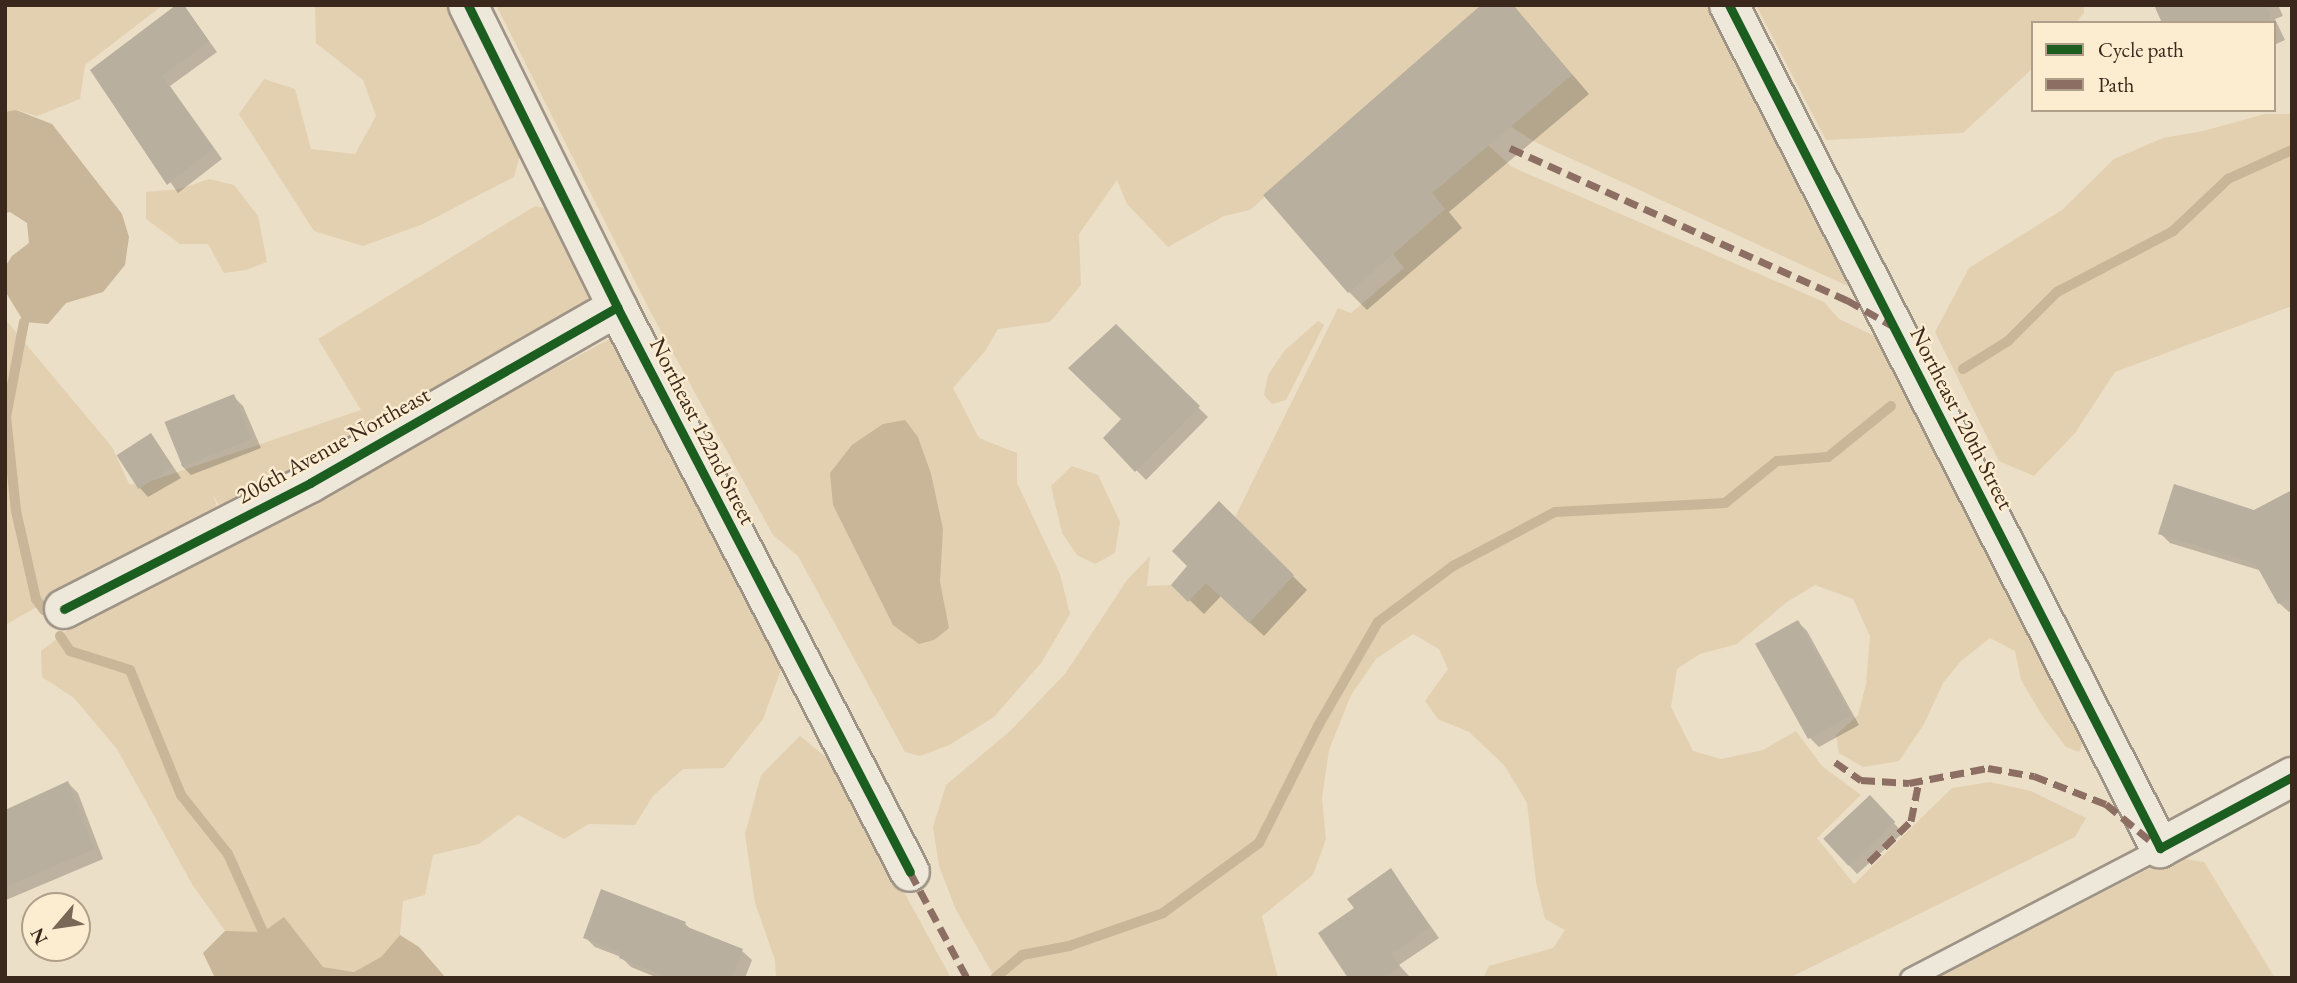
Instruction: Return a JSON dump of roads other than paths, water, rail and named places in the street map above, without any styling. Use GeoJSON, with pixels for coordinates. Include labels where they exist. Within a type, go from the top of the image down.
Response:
{"type":"FeatureCollection","features":[{"type":"Feature","properties":{"kind":"street","name":"Northeast 122nd Street"},"geometry":{"type":"LineString","coordinates":[[468,5],[617,307],[910,872]]}},
{"type":"Feature","properties":{"kind":"street","name":"Northeast 120th Street"},"geometry":{"type":"LineString","coordinates":[[1729,5],[2160,848]]}},
{"type":"Feature","properties":{"kind":"street","name":"206th Avenue Northeast"},"geometry":{"type":"LineString","coordinates":[[64,608],[310,482],[617,307]]}},
{"type":"Feature","properties":{"kind":"street"},"geometry":{"type":"LineString","coordinates":[[2160,848],[2292,776]]}},
{"type":"Feature","properties":{"kind":"lane"},"geometry":{"type":"LineString","coordinates":[[1910,978],[2160,848]]}},
{"type":"Feature","properties":{"kind":"waterway"},"geometry":{"type":"LineString","coordinates":[[1963,369],[2008,341],[2057,292],[2173,231],[2228,179],[2292,150]]}},
{"type":"Feature","properties":{"kind":"waterway"},"geometry":{"type":"LineString","coordinates":[[24,322],[6,417],[16,511],[36,599],[44,610]]}},
{"type":"Feature","properties":{"kind":"waterway"},"geometry":{"type":"LineString","coordinates":[[995,978],[1022,955],[1069,946],[1163,913],[1259,843],[1318,726],[1378,622],[1453,566],[1555,512],[1725,503],[1777,461],[1828,457],[1891,406]]}},
{"type":"Feature","properties":{"kind":"waterway"},"geometry":{"type":"LineString","coordinates":[[60,636],[70,651],[130,670],[181,795],[228,854],[263,932]]}}]}
